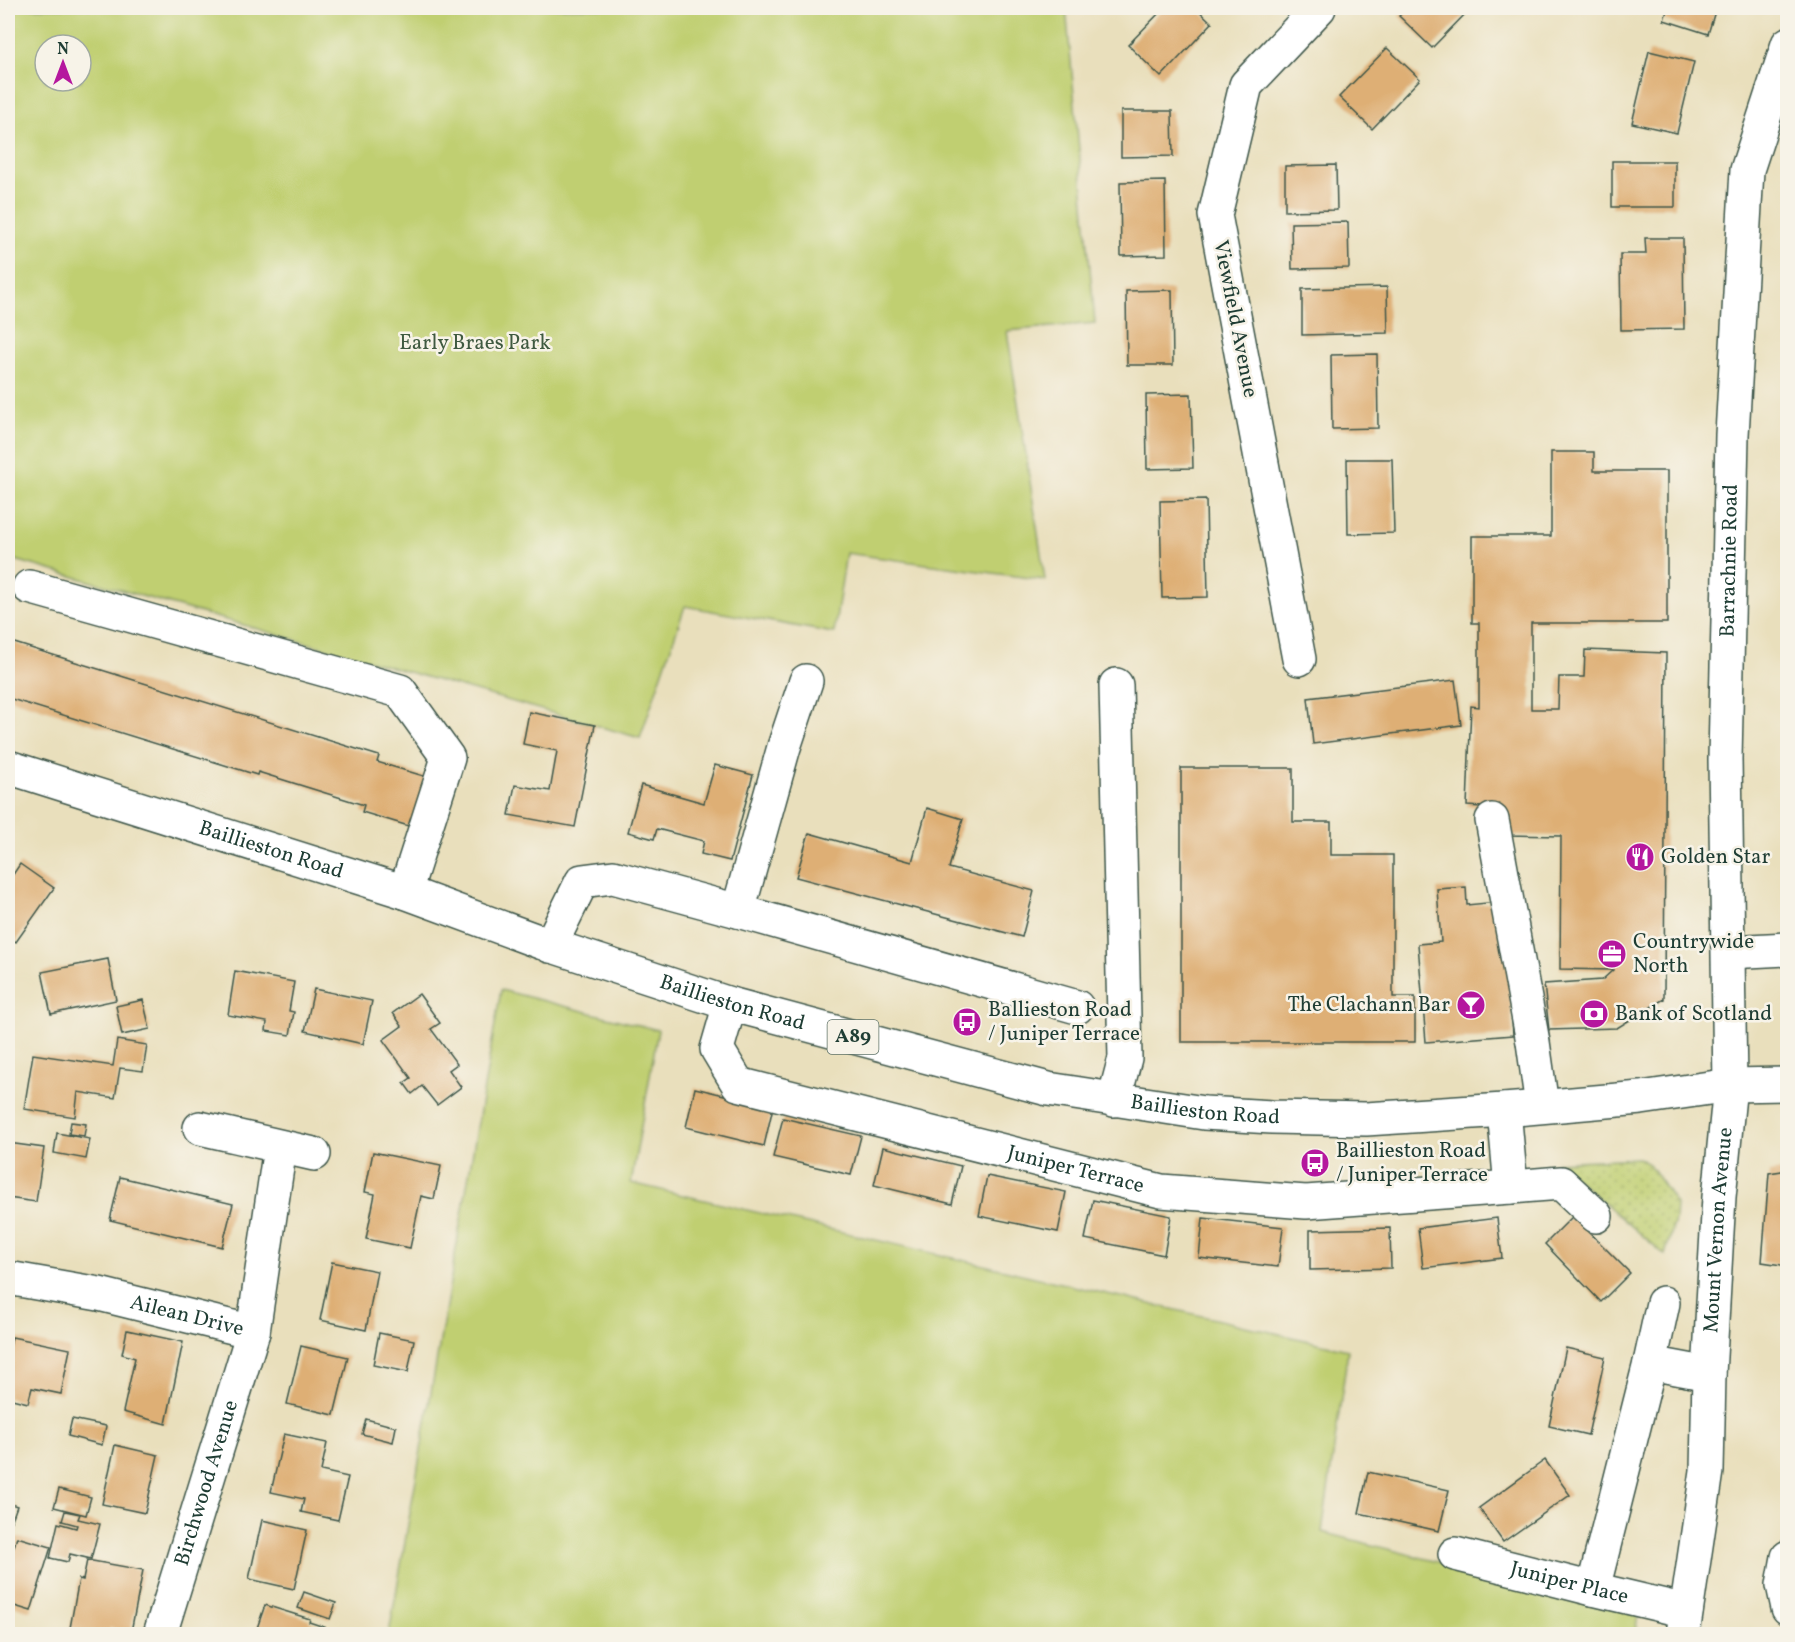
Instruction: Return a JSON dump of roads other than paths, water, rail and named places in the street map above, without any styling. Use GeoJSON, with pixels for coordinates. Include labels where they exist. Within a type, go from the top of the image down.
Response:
{"type":"FeatureCollection","features":[{"type":"Feature","properties":{"kind":"street","name":"Viewfield Avenue"},"geometry":{"type":"LineString","coordinates":[[1299,659],[1215,215],[1246,85],[1319,8]]}},
{"type":"Feature","properties":{"kind":"street","name":"Barrachnie Road"},"geometry":{"type":"LineString","coordinates":[[1730,1085],[1725,759],[1732,446],[1746,181],[1747,170],[1788,44]]}},
{"type":"Feature","properties":{"kind":"street"},"geometry":{"type":"LineString","coordinates":[[30,587],[400,691],[448,758],[405,892]]}},
{"type":"Feature","properties":{"kind":"street"},"geometry":{"type":"LineString","coordinates":[[738,911],[784,747],[806,681]]}},
{"type":"Feature","properties":{"kind":"street"},"geometry":{"type":"LineString","coordinates":[[1114,1100],[1125,1058],[1116,685]]}},
{"type":"Feature","properties":{"kind":"street","name":"Baillieston Road"},"geometry":{"type":"LineString","coordinates":[[8,767],[405,892],[550,946],[730,1004],[1048,1089],[1204,1113],[1366,1119],[1641,1098],[1730,1085]]}},
{"type":"Feature","properties":{"kind":"street"},"geometry":{"type":"LineString","coordinates":[[1492,820],[1533,1042],[1542,1106]]}},
{"type":"Feature","properties":{"kind":"street"},"geometry":{"type":"LineString","coordinates":[[550,946],[582,882],[613,877],[1077,1007]]}},
{"type":"Feature","properties":{"kind":"street"},"geometry":{"type":"LineString","coordinates":[[1729,952],[1788,949]]}},
{"type":"Feature","properties":{"kind":"street","name":"Juniper Terrace"},"geometry":{"type":"LineString","coordinates":[[730,1004],[717,1049],[738,1084],[1161,1191],[1306,1202],[1561,1183],[1596,1216]]}},
{"type":"Feature","properties":{"kind":"street","name":"A89"},"geometry":{"type":"LineString","coordinates":[[1730,1085],[1788,1084]]}},
{"type":"Feature","properties":{"kind":"street","name":"Mount Vernon Avenue"},"geometry":{"type":"LineString","coordinates":[[1684,1623],[1707,1471],[1709,1374],[1719,1197],[1730,1085]]}},
{"type":"Feature","properties":{"kind":"street"},"geometry":{"type":"LineString","coordinates":[[1504,1110],[1511,1187]]}},
{"type":"Feature","properties":{"kind":"street"},"geometry":{"type":"LineString","coordinates":[[200,1128],[314,1154]]}},
{"type":"Feature","properties":{"kind":"street","name":"Ailean Drive"},"geometry":{"type":"LineString","coordinates":[[8,1278],[99,1294],[253,1332],[280,1146]]}},
{"type":"Feature","properties":{"kind":"street"},"geometry":{"type":"LineString","coordinates":[[1593,1590],[1663,1304]]}},
{"type":"Feature","properties":{"kind":"street","name":"Birchwood Avenue"},"geometry":{"type":"LineString","coordinates":[[160,1635],[253,1332]]}},
{"type":"Feature","properties":{"kind":"street"},"geometry":{"type":"LineString","coordinates":[[1650,1363],[1709,1374]]}},
{"type":"Feature","properties":{"kind":"street","name":"Juniper Place"},"geometry":{"type":"LineString","coordinates":[[1455,1554],[1593,1590],[1684,1623]]}},
{"type":"Feature","properties":{"kind":"street"},"geometry":{"type":"LineString","coordinates":[[1788,1557],[1783,1585],[1788,1608]]}},
{"type":"Feature","properties":{"kind":"place","name":"Golden Star"},"geometry":{"type":"Point","coordinates":[1640,857]}},
{"type":"Feature","properties":{"kind":"place","name":"Countrywide North"},"geometry":{"type":"Point","coordinates":[1612,954]}},
{"type":"Feature","properties":{"kind":"place","name":"The Clachann Bar"},"geometry":{"type":"Point","coordinates":[1471,1005]}},
{"type":"Feature","properties":{"kind":"place","name":"Bank of Scotland"},"geometry":{"type":"Point","coordinates":[1594,1014]}},
{"type":"Feature","properties":{"kind":"place","name":"Ballieston Road / Juniper Terrace"},"geometry":{"type":"Point","coordinates":[967,1022]}},
{"type":"Feature","properties":{"kind":"place","name":"Baillieston Road / Juniper Terrace"},"geometry":{"type":"Point","coordinates":[1315,1163]}},
{"type":"Feature","properties":{"kind":"park label","name":"Early Braes Park"},"geometry":{"type":"Point","coordinates":[475,343]}}]}
